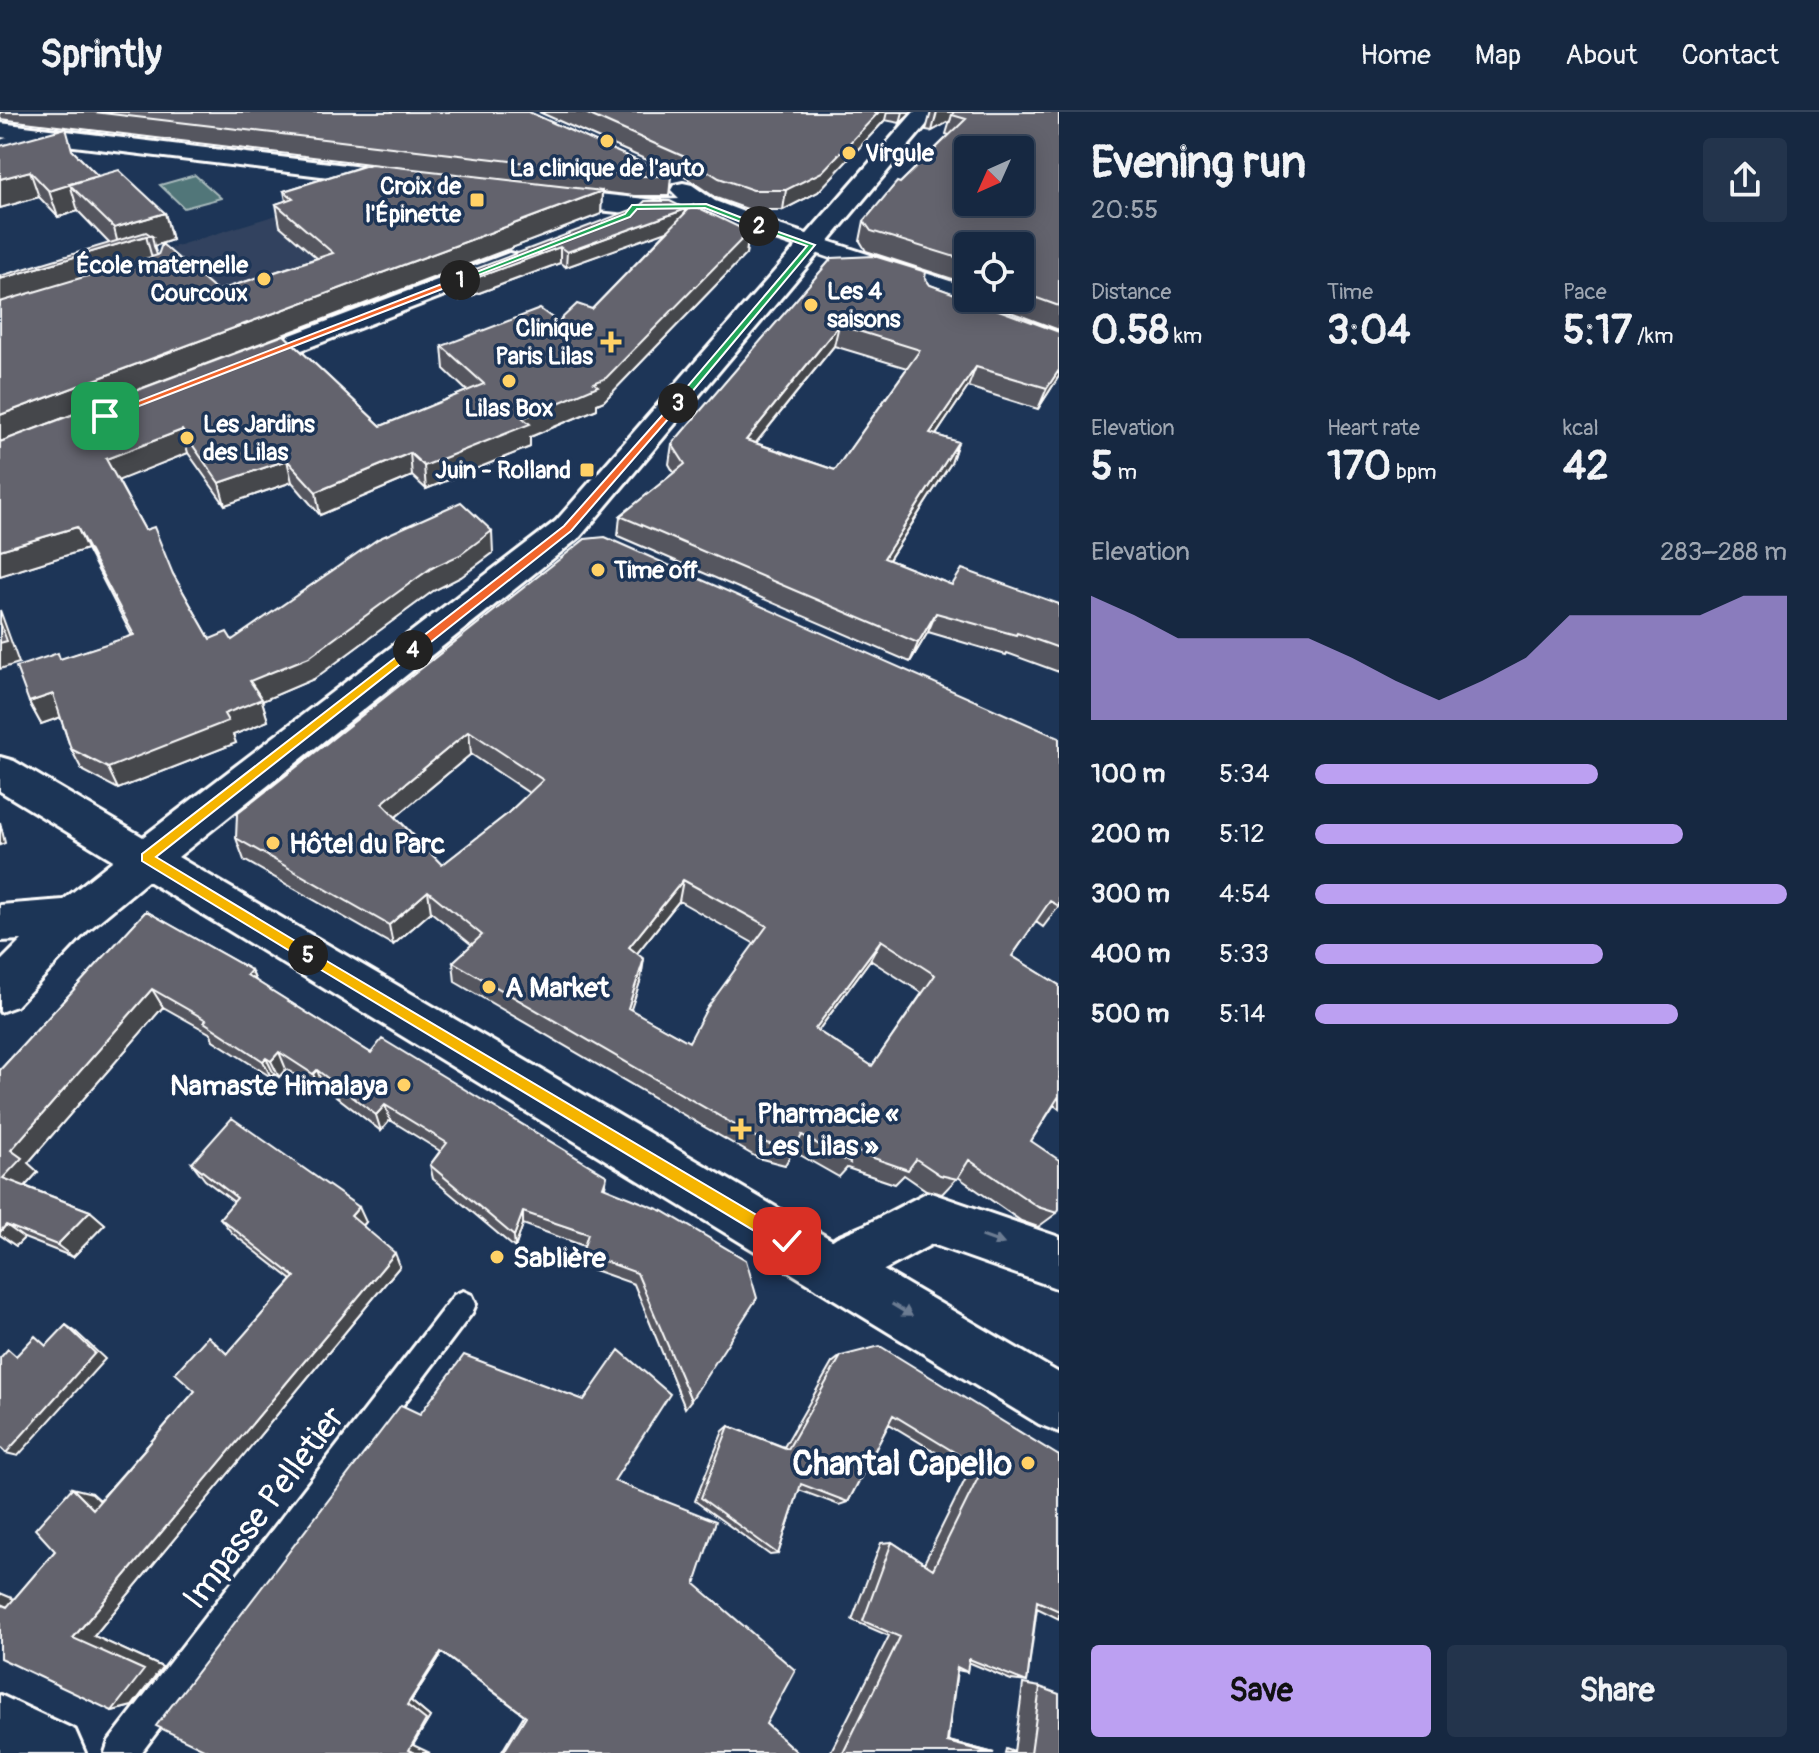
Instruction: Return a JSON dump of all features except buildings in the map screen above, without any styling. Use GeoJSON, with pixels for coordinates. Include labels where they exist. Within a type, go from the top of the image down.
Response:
{"type":"FeatureCollection","features":[{"type":"Feature","properties":{"kind":"street"},"geometry":{"type":"LineString","coordinates":[[0,992],[72,918],[568,529],[926,112]]}},
{"type":"Feature","properties":{"kind":"street"},"geometry":{"type":"LineString","coordinates":[[0,130],[421,181]]}},
{"type":"Feature","properties":{"kind":"street"},"geometry":{"type":"LineString","coordinates":[[661,179],[706,206],[811,245],[954,291]]}},
{"type":"Feature","properties":{"kind":"street"},"geometry":{"type":"LineString","coordinates":[[513,192],[635,207],[706,206]]}},
{"type":"Feature","properties":{"kind":"street"},"geometry":{"type":"LineString","coordinates":[[598,226],[628,215],[635,207]]}},
{"type":"Feature","properties":{"kind":"street"},"geometry":{"type":"LineString","coordinates":[[811,245],[860,269],[954,297]]}},
{"type":"Feature","properties":{"kind":"street"},"geometry":{"type":"LineString","coordinates":[[204,378],[540,249]]}},
{"type":"Feature","properties":{"kind":"street"},"geometry":{"type":"LineString","coordinates":[[568,529],[604,545]]}},
{"type":"Feature","properties":{"kind":"street"},"geometry":{"type":"LineString","coordinates":[[0,772],[1059,1404]]}},
{"type":"Feature","properties":{"kind":"street"},"geometry":{"type":"LineString","coordinates":[[0,923],[72,918]]}},
{"type":"Feature","properties":{"kind":"street"},"geometry":{"type":"LineString","coordinates":[[836,1270],[855,1255],[878,1247],[928,1217],[1059,1263]]}},
{"type":"Feature","properties":{"kind":"street"},"geometry":{"type":"LineString","coordinates":[[0,1727],[52,1753]]}},
{"type":"Feature","properties":{"kind":"lane"},"geometry":{"type":"LineString","coordinates":[[0,144],[35,133]]}},
{"type":"Feature","properties":{"kind":"lane","name":"Impasse Pelletier"},"geometry":{"type":"LineString","coordinates":[[121,1753],[463,1304]]}},
{"type":"Feature","properties":{"kind":"shaded area","name":"École maternelle Courcoux"},"geometry":{"type":"Polygon","coordinates":[[[357,190],[524,211],[234,310],[170,248],[357,190]]]}},
{"type":"Feature","properties":{"kind":"green space"},"geometry":{"type":"Polygon","coordinates":[[[195,175],[221,198],[184,208],[160,185],[195,175]]]}},
{"type":"Feature","properties":{"kind":"place","name":"La clinique de l'auto"},"geometry":{"type":"Point","coordinates":[607,141]}},
{"type":"Feature","properties":{"kind":"place","name":"Virgule"},"geometry":{"type":"Point","coordinates":[849,153]}},
{"type":"Feature","properties":{"kind":"place","name":"Croix de l'Épinette"},"geometry":{"type":"Point","coordinates":[477,200]}},
{"type":"Feature","properties":{"kind":"place","name":"École maternelle Courcoux"},"geometry":{"type":"Point","coordinates":[264,279]}},
{"type":"Feature","properties":{"kind":"place","name":"Les 4 saisons"},"geometry":{"type":"Point","coordinates":[811,305]}},
{"type":"Feature","properties":{"kind":"place","name":"Clinique Paris Lilas"},"geometry":{"type":"Point","coordinates":[611,342]}},
{"type":"Feature","properties":{"kind":"place","name":"Lilas Box"},"geometry":{"type":"Point","coordinates":[509,381]}},
{"type":"Feature","properties":{"kind":"place","name":"Les Jardins des Lilas"},"geometry":{"type":"Point","coordinates":[187,438]}},
{"type":"Feature","properties":{"kind":"place","name":"Juin - Rolland"},"geometry":{"type":"Point","coordinates":[587,470]}},
{"type":"Feature","properties":{"kind":"place","name":"Time off"},"geometry":{"type":"Point","coordinates":[598,570]}},
{"type":"Feature","properties":{"kind":"place","name":"Hôtel du Parc"},"geometry":{"type":"Point","coordinates":[273,843]}},
{"type":"Feature","properties":{"kind":"place","name":"A Market"},"geometry":{"type":"Point","coordinates":[489,987]}},
{"type":"Feature","properties":{"kind":"place","name":"Namaste Himalaya"},"geometry":{"type":"Point","coordinates":[404,1085]}},
{"type":"Feature","properties":{"kind":"place","name":"Pharmacie « Les Lilas »"},"geometry":{"type":"Point","coordinates":[741,1129]}},
{"type":"Feature","properties":{"kind":"place","name":"Sablière"},"geometry":{"type":"Point","coordinates":[497,1257]}},
{"type":"Feature","properties":{"kind":"place","name":"Chantal Capello"},"geometry":{"type":"Point","coordinates":[1028,1463]}},
{"type":"Feature","properties":{"kind":"route"},"geometry":{"type":"LineString","coordinates":[[105,416],[628,215],[635,207],[706,206],[811,245],[568,529],[146,858],[787,1241]]}}]}
